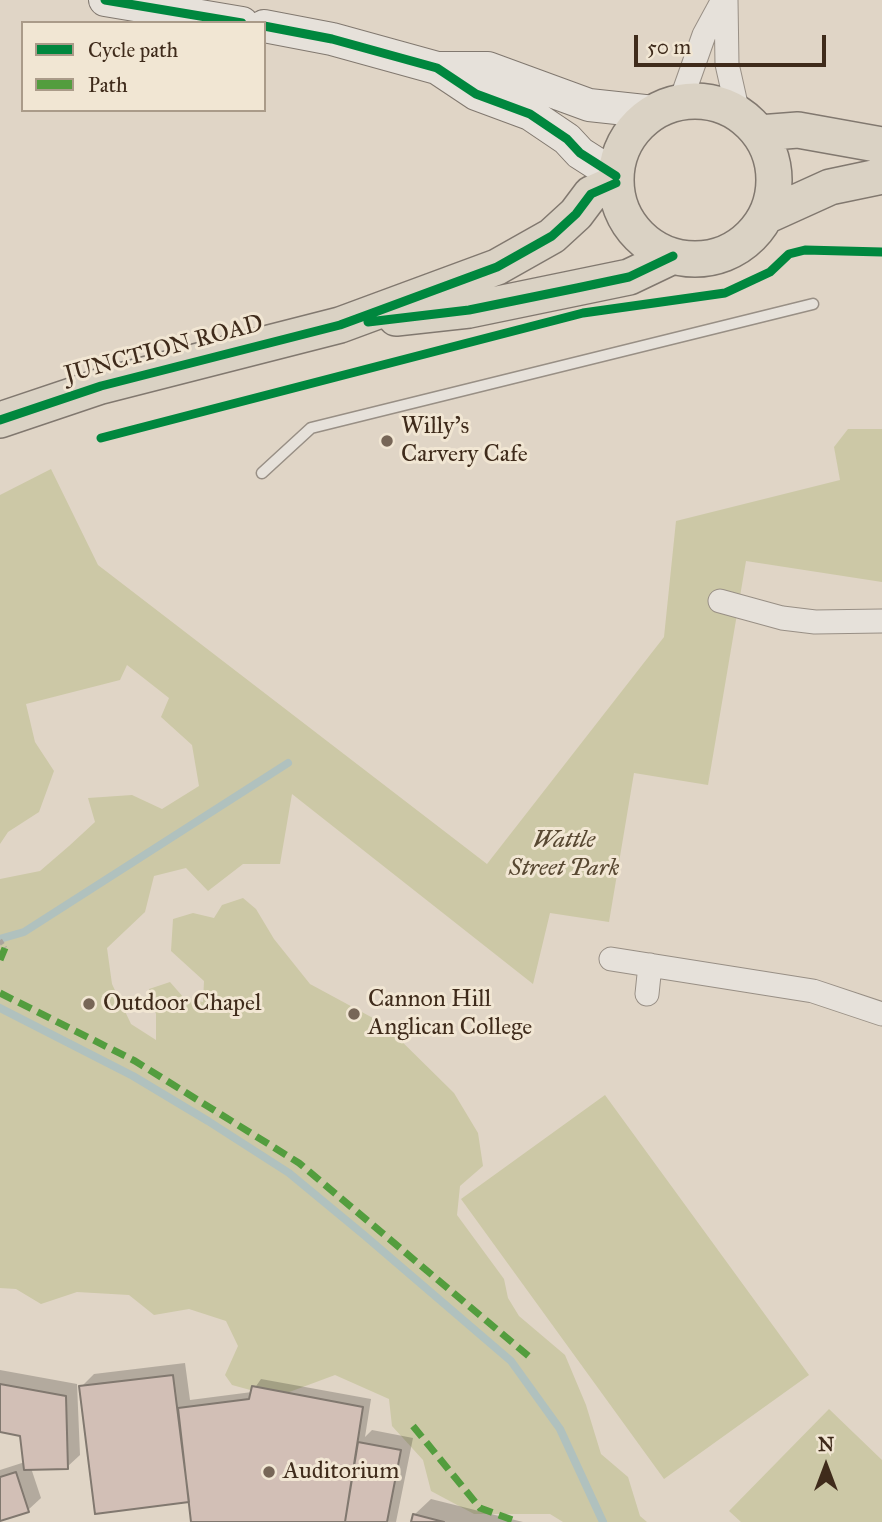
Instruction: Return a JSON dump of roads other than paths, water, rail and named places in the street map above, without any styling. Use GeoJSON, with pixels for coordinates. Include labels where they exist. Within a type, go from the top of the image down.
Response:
{"type":"FeatureCollection","features":[{"type":"Feature","properties":{"kind":"main road"},"geometry":{"type":"LineString","coordinates":[[104,0],[230,21]]}},
{"type":"Feature","properties":{"kind":"main road"},"geometry":{"type":"LineString","coordinates":[[266,26],[332,39],[437,68],[488,68],[589,105],[667,108],[719,105],[748,123],[769,152],[774,173],[773,195],[766,216],[750,237],[727,253],[701,259],[673,256],[651,246],[632,229],[620,208],[616,179],[621,150],[635,129],[667,108]]}},
{"type":"Feature","properties":{"kind":"main road"},"geometry":{"type":"LineString","coordinates":[[437,68],[476,93],[530,114],[567,139],[580,153],[616,179]]}},
{"type":"Feature","properties":{"kind":"main road"},"geometry":{"type":"LineString","coordinates":[[748,123],[882,145]]}},
{"type":"Feature","properties":{"kind":"main road"},"geometry":{"type":"LineString","coordinates":[[766,216],[830,187],[882,176]]}},
{"type":"Feature","properties":{"kind":"main road","name":"JUNCTION ROAD"},"geometry":{"type":"LineString","coordinates":[[0,420],[90,388],[340,325],[513,260],[564,226],[591,194],[616,179]]}},
{"type":"Feature","properties":{"kind":"main road","name":"JUNCTION ROAD"},"geometry":{"type":"LineString","coordinates":[[340,325],[469,310],[563,291],[629,277],[673,256]]}},
{"type":"Feature","properties":{"kind":"street"},"geometry":{"type":"LineString","coordinates":[[667,108],[724,0]]}},
{"type":"Feature","properties":{"kind":"street"},"geometry":{"type":"LineString","coordinates":[[724,0],[727,64],[748,123]]}},
{"type":"Feature","properties":{"kind":"street"},"geometry":{"type":"LineString","coordinates":[[720,601],[782,618],[815,622],[882,621]]}},
{"type":"Feature","properties":{"kind":"street"},"geometry":{"type":"LineString","coordinates":[[611,959],[813,991],[882,1014]]}},
{"type":"Feature","properties":{"kind":"street"},"geometry":{"type":"LineString","coordinates":[[646,994],[650,965]]}},
{"type":"Feature","properties":{"kind":"lane"},"geometry":{"type":"LineString","coordinates":[[262,473],[312,428],[813,304]]}},
{"type":"Feature","properties":{"kind":"waterway"},"geometry":{"type":"LineString","coordinates":[[0,939],[24,932],[288,763]]}},
{"type":"Feature","properties":{"kind":"waterway"},"geometry":{"type":"LineString","coordinates":[[0,1008],[133,1076],[208,1121],[289,1173],[364,1235],[511,1361],[560,1429],[603,1522]]}},
{"type":"Feature","properties":{"kind":"place","name":"Willy's Carvery Cafe"},"geometry":{"type":"Point","coordinates":[387,441]}},
{"type":"Feature","properties":{"kind":"place","name":"Outdoor Chapel"},"geometry":{"type":"Point","coordinates":[89,1004]}},
{"type":"Feature","properties":{"kind":"place","name":"Cannon Hill Anglican College"},"geometry":{"type":"Point","coordinates":[354,1014]}},
{"type":"Feature","properties":{"kind":"place","name":"Auditorium"},"geometry":{"type":"Point","coordinates":[269,1472]}},
{"type":"Feature","properties":{"kind":"park label","name":"Wattle Street Park"},"geometry":{"type":"Point","coordinates":[564,855]}}]}
